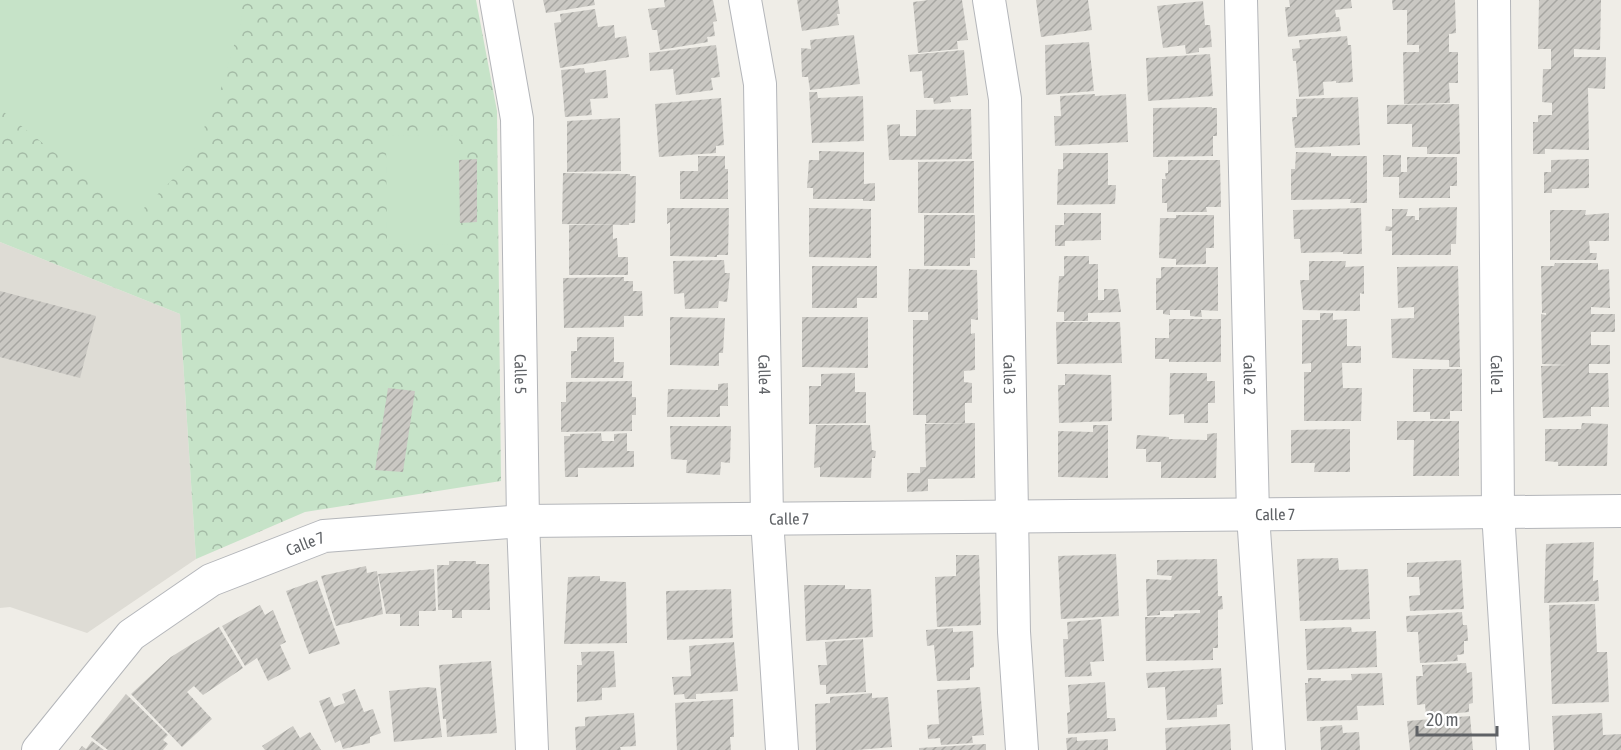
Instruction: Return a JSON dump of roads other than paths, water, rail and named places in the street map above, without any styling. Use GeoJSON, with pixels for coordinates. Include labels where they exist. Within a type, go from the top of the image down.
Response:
{"type":"FeatureCollection","features":[{"type":"Feature","properties":{"kind":"street","name":"Calle 5"},"geometry":{"type":"LineString","coordinates":[[496,0],[517,119],[523,521],[532,750]]}},
{"type":"Feature","properties":{"kind":"street","name":"Calle 4"},"geometry":{"type":"LineString","coordinates":[[745,0],[760,84],[767,519],[782,750]]}},
{"type":"Feature","properties":{"kind":"street","name":"Calle 3"},"geometry":{"type":"LineString","coordinates":[[989,0],[1005,99],[1014,632],[1022,750]]}},
{"type":"Feature","properties":{"kind":"street","name":"Calle 2"},"geometry":{"type":"LineString","coordinates":[[1241,0],[1253,515],[1269,750]]}},
{"type":"Feature","properties":{"kind":"street","name":"Calle 1"},"geometry":{"type":"LineString","coordinates":[[1494,0],[1498,512],[1513,750]]}},
{"type":"Feature","properties":{"kind":"street","name":"Calle 7"},"geometry":{"type":"LineString","coordinates":[[38,750],[131,635],[211,580],[324,536],[523,521],[1621,511]]}}]}
